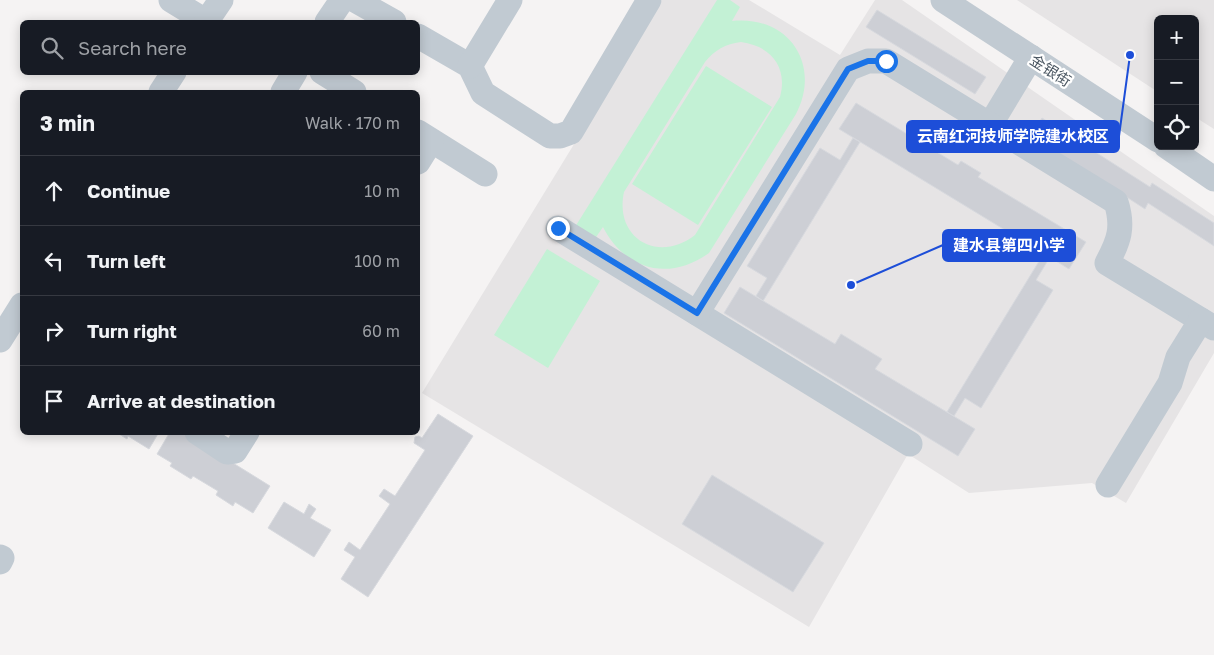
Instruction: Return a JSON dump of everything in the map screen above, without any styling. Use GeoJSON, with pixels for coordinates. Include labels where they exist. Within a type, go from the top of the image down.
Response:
{"type":"FeatureCollection","features":[{"type":"Feature","properties":{"kind":"street"},"geometry":{"type":"LineString","coordinates":[[172,0],[203,20]]}},
{"type":"Feature","properties":{"kind":"street"},"geometry":{"type":"LineString","coordinates":[[207,20],[221,0]]}},
{"type":"Feature","properties":{"kind":"street"},"geometry":{"type":"LineString","coordinates":[[328,20],[342,0]]}},
{"type":"Feature","properties":{"kind":"street"},"geometry":{"type":"LineString","coordinates":[[355,0],[390,20]]}},
{"type":"Feature","properties":{"kind":"street"},"geometry":{"type":"LineString","coordinates":[[470,66],[510,0]]}},
{"type":"Feature","properties":{"kind":"street"},"geometry":{"type":"LineString","coordinates":[[420,37],[470,66],[483,93],[550,136],[560,136],[571,132],[649,0]]}},
{"type":"Feature","properties":{"kind":"street","name":"金银街"},"geometry":{"type":"LineString","coordinates":[[943,0],[1154,137]]}},
{"type":"Feature","properties":{"kind":"street"},"geometry":{"type":"LineString","coordinates":[[990,125],[1031,57]]}},
{"type":"Feature","properties":{"kind":"street"},"geometry":{"type":"LineString","coordinates":[[697,313],[848,69],[868,61],[886,61],[1116,202],[1120,220],[1120,232],[1117,244],[1107,263],[1207,324],[1178,357],[1170,384],[1108,486]]}},
{"type":"Feature","properties":{"kind":"street"},"geometry":{"type":"LineString","coordinates":[[162,90],[172,75]]}},
{"type":"Feature","properties":{"kind":"street"},"geometry":{"type":"LineString","coordinates":[[284,90],[293,75]]}},
{"type":"Feature","properties":{"kind":"street"},"geometry":{"type":"LineString","coordinates":[[327,75],[351,90]]}},
{"type":"Feature","properties":{"kind":"street"},"geometry":{"type":"LineString","coordinates":[[420,153],[424,136],[485,174]]}},
{"type":"Feature","properties":{"kind":"street"},"geometry":{"type":"LineString","coordinates":[[1172,150],[1214,179]]}},
{"type":"Feature","properties":{"kind":"street"},"geometry":{"type":"LineString","coordinates":[[558,228],[910,444]]}},
{"type":"Feature","properties":{"kind":"street"},"geometry":{"type":"LineString","coordinates":[[0,340],[20,308]]}},
{"type":"Feature","properties":{"kind":"street"},"geometry":{"type":"LineString","coordinates":[[202,435],[227,452],[235,451],[245,435]]}},
{"type":"Feature","properties":{"kind":"street"},"geometry":{"type":"LineString","coordinates":[[0,557],[2,558],[0,562]]}},
{"type":"Feature","properties":{"kind":"shaded area"},"geometry":{"type":"Polygon","coordinates":[[[662,0],[749,0],[840,55],[875,0],[902,0],[1214,216],[1214,353],[1126,503],[1092,483],[969,493],[908,454],[809,627],[422,393],[662,0]]]}},
{"type":"Feature","properties":{"kind":"shaded area"},"geometry":{"type":"Polygon","coordinates":[[[1017,0],[1214,0],[1214,129],[1199,120],[1199,15],[1154,15],[1154,89],[1017,0]]]}},
{"type":"Feature","properties":{"kind":"green space"},"geometry":{"type":"Polygon","coordinates":[[[717,0],[730,0],[740,7],[732,21],[752,21],[769,26],[784,35],[795,46],[802,61],[805,78],[803,95],[796,114],[709,253],[694,262],[679,267],[664,269],[649,267],[636,262],[623,253],[612,242],[603,227],[594,240],[575,227],[717,0]],[[741,42],[730,44],[717,51],[705,62],[624,192],[623,208],[626,222],[632,233],[642,242],[654,246],[667,247],[681,243],[695,235],[780,97],[782,76],[779,67],[769,53],[752,44],[741,42]]]}},
{"type":"Feature","properties":{"kind":"green space"},"geometry":{"type":"Polygon","coordinates":[[[706,66],[772,107],[698,225],[632,184],[706,66]]]}},
{"type":"Feature","properties":{"kind":"green space"},"geometry":{"type":"Polygon","coordinates":[[[547,249],[600,281],[548,368],[494,335],[547,249]]]}},
{"type":"Feature","properties":{"kind":"building"},"geometry":{"type":"Polygon","coordinates":[[[877,10],[986,77],[975,94],[866,27],[877,10]]]}},
{"type":"Feature","properties":{"kind":"building"},"geometry":{"type":"Polygon","coordinates":[[[856,103],[958,165],[961,161],[981,173],[978,177],[1086,242],[1069,269],[839,129],[856,103]]]}},
{"type":"Feature","properties":{"kind":"building"},"geometry":{"type":"Polygon","coordinates":[[[1042,118],[1150,187],[1152,183],[1214,223],[1214,246],[1148,203],[1145,209],[1031,135],[1042,118]]]}},
{"type":"Feature","properties":{"kind":"building"},"geometry":{"type":"Polygon","coordinates":[[[853,138],[860,142],[763,301],[756,296],[767,278],[747,266],[820,148],[840,160],[853,138]]]}},
{"type":"Feature","properties":{"kind":"building"},"geometry":{"type":"Polygon","coordinates":[[[1044,253],[1050,257],[1036,280],[1053,290],[981,408],[965,398],[954,416],[947,412],[1044,253]]]}},
{"type":"Feature","properties":{"kind":"building"},"geometry":{"type":"Polygon","coordinates":[[[740,287],[835,344],[841,334],[882,359],[875,369],[975,429],[958,456],[724,313],[740,287]]]}},
{"type":"Feature","properties":{"kind":"building"},"geometry":{"type":"Polygon","coordinates":[[[438,414],[473,436],[368,597],[341,579],[355,557],[344,550],[349,542],[360,550],[390,504],[379,496],[384,489],[395,496],[425,450],[414,443],[415,437],[419,436],[422,438],[438,414]]]}},
{"type":"Feature","properties":{"kind":"building"},"geometry":{"type":"Polygon","coordinates":[[[121,435],[157,435],[149,449],[128,436],[127,439],[121,435]]]}},
{"type":"Feature","properties":{"kind":"building"},"geometry":{"type":"Polygon","coordinates":[[[168,435],[188,435],[270,486],[253,513],[235,502],[233,506],[216,495],[218,491],[193,476],[191,479],[170,466],[172,463],[157,454],[168,435]]]}},
{"type":"Feature","properties":{"kind":"building"},"geometry":{"type":"Polygon","coordinates":[[[712,475],[824,543],[793,592],[682,524],[712,475]]]}},
{"type":"Feature","properties":{"kind":"building"},"geometry":{"type":"Polygon","coordinates":[[[284,502],[304,514],[309,504],[316,509],[310,518],[331,530],[314,557],[268,528],[284,502]]]}},
{"type":"Feature","properties":{"kind":"place","name":"云南红河技师学院建水校区"},"geometry":{"type":"Point","coordinates":[1130,55]}},
{"type":"Feature","properties":{"kind":"place","name":"建水县第四小学"},"geometry":{"type":"Point","coordinates":[851,285]}},
{"type":"Feature","properties":{"kind":"route"},"geometry":{"type":"LineString","coordinates":[[558,228],[697,313],[848,69],[868,61],[886,61]]}}]}
